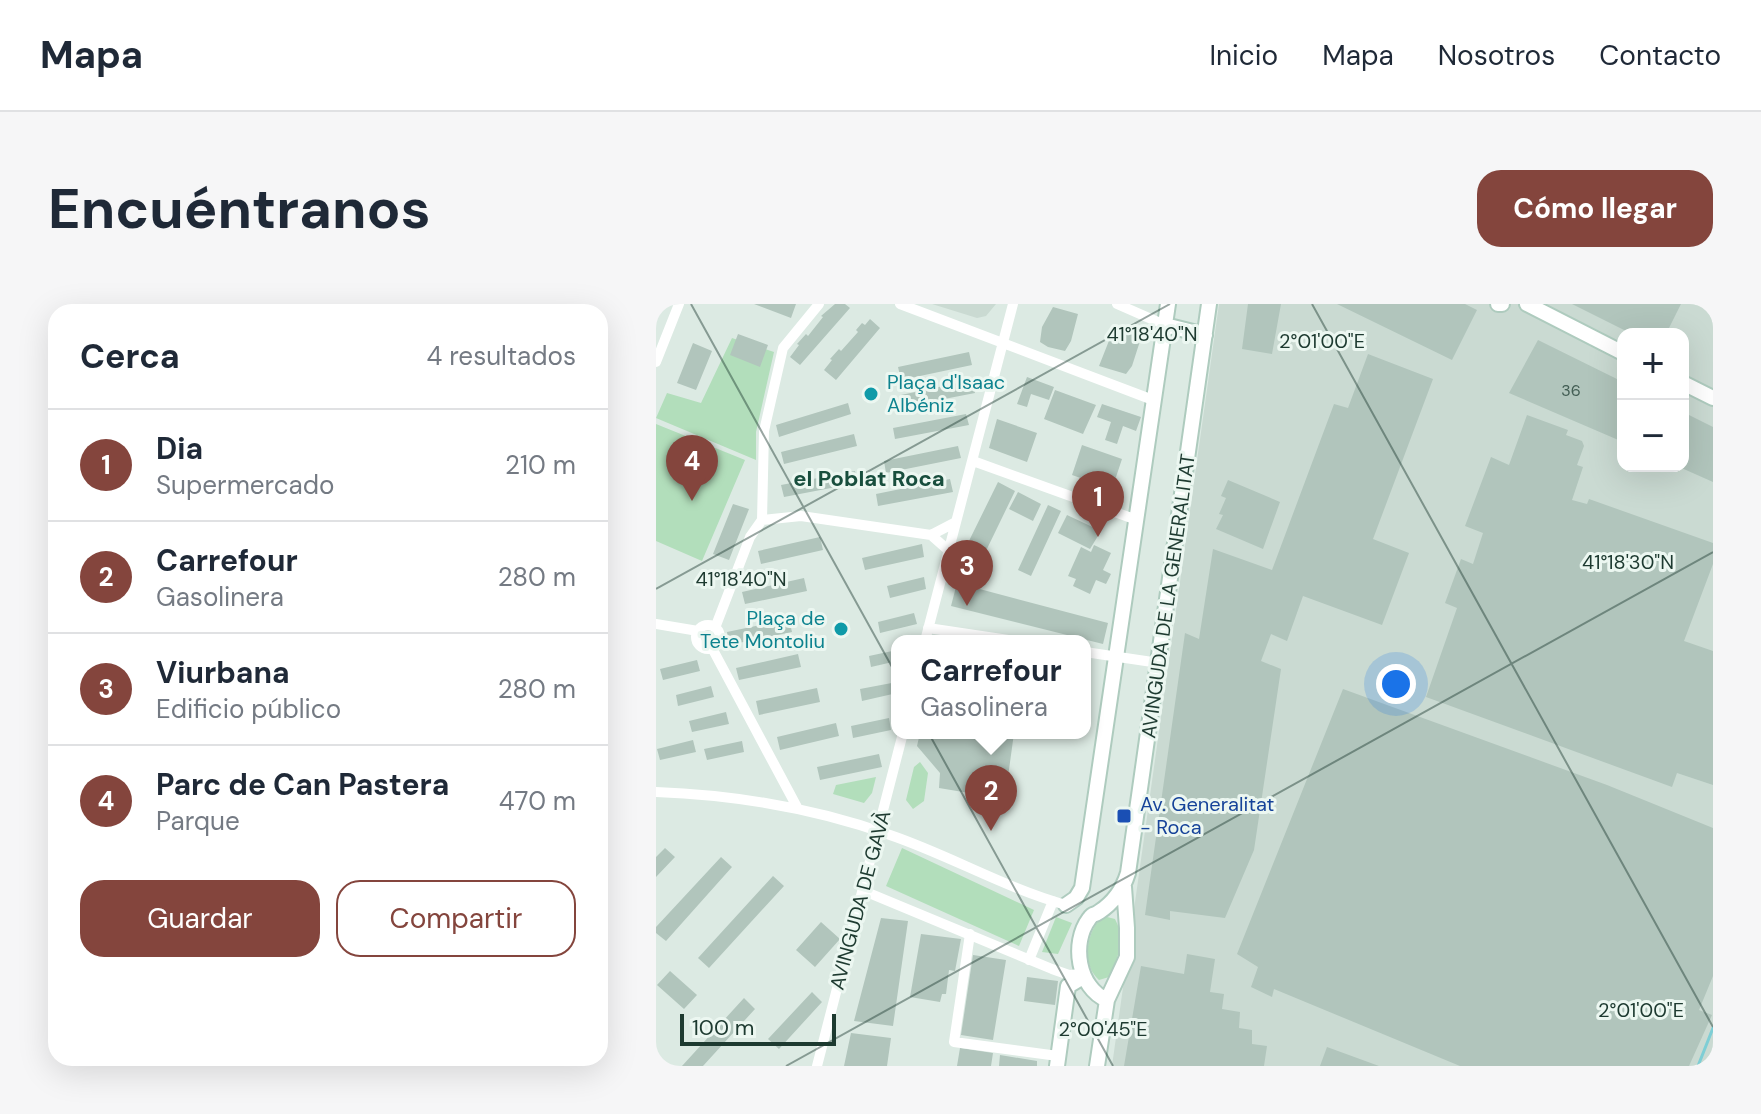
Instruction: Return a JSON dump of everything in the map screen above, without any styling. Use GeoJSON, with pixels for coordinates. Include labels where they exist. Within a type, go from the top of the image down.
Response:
{"type":"FeatureCollection","features":[{"type":"Feature","properties":{"kind":"street"},"geometry":{"type":"LineString","coordinates":[[656,361],[679,304]]}},
{"type":"Feature","properties":{"kind":"street"},"geometry":{"type":"LineString","coordinates":[[698,631],[698,644],[704,648],[712,648],[719,640],[715,628],[750,537],[762,520],[764,431],[783,348],[819,304]]}},
{"type":"Feature","properties":{"kind":"street"},"geometry":{"type":"LineString","coordinates":[[900,304],[1153,400]]}},
{"type":"Feature","properties":{"kind":"street"},"geometry":{"type":"LineString","coordinates":[[926,635],[1013,304]]}},
{"type":"Feature","properties":{"kind":"street"},"geometry":{"type":"LineString","coordinates":[[1117,304],[1165,325],[1205,335]]}},
{"type":"Feature","properties":{"kind":"street"},"geometry":{"type":"LineString","coordinates":[[1029,960],[1059,903],[1076,898],[1082,888],[1168,304]]}},
{"type":"Feature","properties":{"kind":"street","name":"AVINGUDA DE LA GENERALITAT"},"geometry":{"type":"LineString","coordinates":[[1127,928],[1124,887],[1209,304]]}},
{"type":"Feature","properties":{"kind":"street"},"geometry":{"type":"LineString","coordinates":[[1527,304],[1617,350]]}},
{"type":"Feature","properties":{"kind":"street"},"geometry":{"type":"LineString","coordinates":[[1689,386],[1713,398]]}},
{"type":"Feature","properties":{"kind":"street"},"geometry":{"type":"LineString","coordinates":[[973,461],[1137,520]]}},
{"type":"Feature","properties":{"kind":"street"},"geometry":{"type":"LineString","coordinates":[[762,520],[801,516],[931,535],[948,550]]}},
{"type":"Feature","properties":{"kind":"street"},"geometry":{"type":"LineString","coordinates":[[931,535],[956,522]]}},
{"type":"Feature","properties":{"kind":"street"},"geometry":{"type":"LineString","coordinates":[[656,624],[698,631],[706,626],[715,628]]}},
{"type":"Feature","properties":{"kind":"street"},"geometry":{"type":"LineString","coordinates":[[928,628],[975,635]]}},
{"type":"Feature","properties":{"kind":"street"},"geometry":{"type":"LineString","coordinates":[[712,648],[797,807]]}},
{"type":"Feature","properties":{"kind":"street"},"geometry":{"type":"LineString","coordinates":[[1091,653],[1159,663]]}},
{"type":"Feature","properties":{"kind":"street","name":"AVINGUDA DE GAVÀ"},"geometry":{"type":"LineString","coordinates":[[817,1066],[901,739]]}},
{"type":"Feature","properties":{"kind":"street"},"geometry":{"type":"LineString","coordinates":[[656,792],[708,794],[797,807],[878,831],[1059,903],[1094,914],[1110,910],[1120,915],[1127,928],[1127,957],[1107,1000],[1097,1066]]}},
{"type":"Feature","properties":{"kind":"street"},"geometry":{"type":"LineString","coordinates":[[1107,1000],[1085,979],[1080,945],[1086,923],[1124,887]]}},
{"type":"Feature","properties":{"kind":"street"},"geometry":{"type":"LineString","coordinates":[[864,891],[1029,960],[1085,979],[1099,989],[1108,989],[1119,978]]}},
{"type":"Feature","properties":{"kind":"street"},"geometry":{"type":"LineString","coordinates":[[970,934],[954,1042],[1057,1061],[1068,986],[1085,979]]}},
{"type":"Feature","properties":{"kind":"shaded area"},"geometry":{"type":"Polygon","coordinates":[[[932,304],[996,304],[986,316],[977,318],[932,304]]]}},
{"type":"Feature","properties":{"kind":"shaded area"},"geometry":{"type":"Polygon","coordinates":[[[1219,304],[1713,304],[1713,1066],[1112,1066],[1219,304]]]}},
{"type":"Feature","properties":{"kind":"green space"},"geometry":{"type":"Polygon","coordinates":[[[732,338],[774,352],[756,432],[756,460],[656,418],[667,393],[701,403],[732,338]]]}},
{"type":"Feature","properties":{"kind":"green space"},"geometry":{"type":"Polygon","coordinates":[[[656,424],[745,460],[702,561],[656,541],[656,424]]]}},
{"type":"Feature","properties":{"kind":"green space"},"geometry":{"type":"Polygon","coordinates":[[[920,762],[928,773],[924,801],[913,809],[906,800],[914,767],[920,762]]]}},
{"type":"Feature","properties":{"kind":"green space"},"geometry":{"type":"Polygon","coordinates":[[[876,777],[872,793],[864,803],[833,794],[836,785],[876,777]]]}},
{"type":"Feature","properties":{"kind":"green space"},"geometry":{"type":"Polygon","coordinates":[[[902,848],[1034,910],[1019,946],[886,886],[902,848]]]}},
{"type":"Feature","properties":{"kind":"green space"},"geometry":{"type":"Polygon","coordinates":[[[1103,916],[1115,919],[1120,941],[1118,956],[1109,977],[1099,980],[1090,966],[1088,948],[1093,930],[1103,916]]]}},
{"type":"Feature","properties":{"kind":"green space"},"geometry":{"type":"Polygon","coordinates":[[[1056,917],[1072,923],[1058,954],[1042,952],[1056,917]]]}},
{"type":"Feature","properties":{"kind":"building"},"geometry":{"type":"Polygon","coordinates":[[[754,304],[796,304],[791,318],[754,304]]]}},
{"type":"Feature","properties":{"kind":"building"},"geometry":{"type":"Polygon","coordinates":[[[835,304],[845,304],[850,308],[800,365],[790,357],[797,344],[806,334],[808,336],[821,316],[835,304]]]}},
{"type":"Feature","properties":{"kind":"building"},"geometry":{"type":"Polygon","coordinates":[[[1248,304],[1281,304],[1272,354],[1242,349],[1248,304]]]}},
{"type":"Feature","properties":{"kind":"building"},"geometry":{"type":"Polygon","coordinates":[[[1337,304],[1465,304],[1477,310],[1452,360],[1337,304]]]}},
{"type":"Feature","properties":{"kind":"building"},"geometry":{"type":"Polygon","coordinates":[[[1572,304],[1681,304],[1669,328],[1620,328],[1572,304]]]}},
{"type":"Feature","properties":{"kind":"building"},"geometry":{"type":"Polygon","coordinates":[[[1053,307],[1078,314],[1065,351],[1040,342],[1042,327],[1053,307]]]}},
{"type":"Feature","properties":{"kind":"building"},"geometry":{"type":"Polygon","coordinates":[[[870,319],[880,328],[836,380],[824,370],[830,359],[858,332],[856,330],[862,323],[865,325],[870,319]]]}},
{"type":"Feature","properties":{"kind":"building"},"geometry":{"type":"Polygon","coordinates":[[[1114,328],[1141,338],[1132,366],[1126,374],[1099,366],[1114,328]]]}},
{"type":"Feature","properties":{"kind":"building"},"geometry":{"type":"Polygon","coordinates":[[[738,334],[768,345],[760,367],[730,355],[738,334]]]}},
{"type":"Feature","properties":{"kind":"building"},"geometry":{"type":"Polygon","coordinates":[[[1538,340],[1617,379],[1617,439],[1509,393],[1538,340]]]}},
{"type":"Feature","properties":{"kind":"building"},"geometry":{"type":"Polygon","coordinates":[[[693,343],[712,351],[696,390],[677,383],[693,343]]]}},
{"type":"Feature","properties":{"kind":"building"},"geometry":{"type":"Polygon","coordinates":[[[969,352],[972,365],[901,380],[898,367],[969,352]]]}},
{"type":"Feature","properties":{"kind":"building"},"geometry":{"type":"Polygon","coordinates":[[[1368,354],[1433,379],[1373,539],[1409,553],[1382,625],[1303,596],[1287,641],[1271,634],[1261,661],[1281,669],[1254,850],[1225,918],[1170,911],[1170,920],[1145,915],[1185,633],[1199,639],[1213,549],[1272,570],[1334,404],[1348,408],[1368,354]]]}},
{"type":"Feature","properties":{"kind":"building"},"geometry":{"type":"Polygon","coordinates":[[[1027,377],[1054,387],[1049,400],[1031,394],[1027,407],[1017,404],[1027,377]]]}},
{"type":"Feature","properties":{"kind":"building"},"geometry":{"type":"Polygon","coordinates":[[[972,380],[975,393],[903,407],[901,395],[972,380]]]}},
{"type":"Feature","properties":{"kind":"building"},"geometry":{"type":"Polygon","coordinates":[[[1055,390],[1096,405],[1083,434],[1044,419],[1055,390]]]}},
{"type":"Feature","properties":{"kind":"building"},"geometry":{"type":"Polygon","coordinates":[[[848,403],[851,414],[779,437],[776,425],[848,403]]]}},
{"type":"Feature","properties":{"kind":"building"},"geometry":{"type":"Polygon","coordinates":[[[1102,404],[1141,417],[1136,431],[1123,426],[1117,444],[1105,440],[1111,422],[1097,417],[1102,404]]]}},
{"type":"Feature","properties":{"kind":"building"},"geometry":{"type":"Polygon","coordinates":[[[966,414],[969,425],[895,439],[893,428],[966,414]]]}},
{"type":"Feature","properties":{"kind":"building"},"geometry":{"type":"Polygon","coordinates":[[[1527,415],[1568,430],[1566,435],[1582,441],[1584,446],[1577,465],[1583,467],[1572,500],[1587,504],[1589,499],[1713,543],[1713,564],[1684,641],[1713,651],[1713,785],[1677,773],[1672,787],[1426,697],[1457,608],[1445,603],[1461,559],[1473,564],[1483,533],[1465,526],[1491,457],[1509,465],[1527,415]]]}},
{"type":"Feature","properties":{"kind":"building"},"geometry":{"type":"Polygon","coordinates":[[[1689,415],[1713,427],[1713,482],[1689,471],[1689,415]]]}},
{"type":"Feature","properties":{"kind":"building"},"geometry":{"type":"Polygon","coordinates":[[[997,419],[1037,433],[1027,462],[989,448],[997,419]]]}},
{"type":"Feature","properties":{"kind":"building"},"geometry":{"type":"Polygon","coordinates":[[[854,434],[857,446],[784,464],[781,452],[854,434]]]}},
{"type":"Feature","properties":{"kind":"building"},"geometry":{"type":"Polygon","coordinates":[[[1082,445],[1122,459],[1112,489],[1072,475],[1082,445]]]}},
{"type":"Feature","properties":{"kind":"building"},"geometry":{"type":"Polygon","coordinates":[[[958,446],[961,458],[886,473],[884,461],[958,446]]]}},
{"type":"Feature","properties":{"kind":"building"},"geometry":{"type":"Polygon","coordinates":[[[855,471],[857,483],[784,497],[781,485],[855,471]]]}},
{"type":"Feature","properties":{"kind":"building"},"geometry":{"type":"Polygon","coordinates":[[[950,479],[953,492],[878,506],[876,494],[950,479]]]}},
{"type":"Feature","properties":{"kind":"building"},"geometry":{"type":"Polygon","coordinates":[[[1228,480],[1280,502],[1263,549],[1216,529],[1223,515],[1219,514],[1226,498],[1221,496],[1228,480]]]}},
{"type":"Feature","properties":{"kind":"building"},"geometry":{"type":"Polygon","coordinates":[[[998,482],[1015,491],[984,555],[966,547],[998,482]]]}},
{"type":"Feature","properties":{"kind":"building"},"geometry":{"type":"Polygon","coordinates":[[[1018,492],[1041,504],[1033,521],[1009,509],[1018,492]]]}},
{"type":"Feature","properties":{"kind":"building"},"geometry":{"type":"Polygon","coordinates":[[[733,504],[749,509],[729,560],[713,554],[733,504]]]}},
{"type":"Feature","properties":{"kind":"building"},"geometry":{"type":"Polygon","coordinates":[[[1048,505],[1061,511],[1031,576],[1018,570],[1048,505]]]}},
{"type":"Feature","properties":{"kind":"building"},"geometry":{"type":"Polygon","coordinates":[[[1067,515],[1101,531],[1090,549],[1058,533],[1067,515]]]}},
{"type":"Feature","properties":{"kind":"building"},"geometry":{"type":"Polygon","coordinates":[[[820,537],[823,550],[761,564],[758,551],[820,537]]]}},
{"type":"Feature","properties":{"kind":"building"},"geometry":{"type":"Polygon","coordinates":[[[922,544],[924,557],[865,570],[862,558],[922,544]]]}},
{"type":"Feature","properties":{"kind":"building"},"geometry":{"type":"Polygon","coordinates":[[[1094,545],[1111,553],[1103,570],[1111,574],[1106,584],[1096,580],[1090,594],[1073,586],[1076,579],[1068,576],[1081,547],[1091,552],[1094,545]]]}},
{"type":"Feature","properties":{"kind":"building"},"geometry":{"type":"Polygon","coordinates":[[[924,577],[926,589],[890,598],[887,586],[924,577]]]}},
{"type":"Feature","properties":{"kind":"building"},"geometry":{"type":"Polygon","coordinates":[[[804,578],[807,591],[745,604],[742,592],[804,578]]]}},
{"type":"Feature","properties":{"kind":"building"},"geometry":{"type":"Polygon","coordinates":[[[957,583],[1108,623],[1103,644],[1091,641],[1091,635],[1067,635],[951,606],[957,583]]]}},
{"type":"Feature","properties":{"kind":"building"},"geometry":{"type":"Polygon","coordinates":[[[914,613],[917,624],[880,633],[878,622],[914,613]]]}},
{"type":"Feature","properties":{"kind":"building"},"geometry":{"type":"Polygon","coordinates":[[[789,619],[792,632],[729,645],[727,632],[789,619]]]}},
{"type":"Feature","properties":{"kind":"building"},"geometry":{"type":"Polygon","coordinates":[[[891,651],[891,662],[871,667],[869,656],[891,651]]]}},
{"type":"Feature","properties":{"kind":"building"},"geometry":{"type":"Polygon","coordinates":[[[798,654],[801,667],[739,680],[736,668],[798,654]]]}},
{"type":"Feature","properties":{"kind":"building"},"geometry":{"type":"Polygon","coordinates":[[[697,660],[700,671],[663,680],[660,669],[697,660]]]}},
{"type":"Feature","properties":{"kind":"building"},"geometry":{"type":"Polygon","coordinates":[[[891,683],[891,694],[862,701],[860,689],[891,683]]]}},
{"type":"Feature","properties":{"kind":"building"},"geometry":{"type":"Polygon","coordinates":[[[711,686],[714,697],[678,706],[676,695],[711,686]]]}},
{"type":"Feature","properties":{"kind":"building"},"geometry":{"type":"Polygon","coordinates":[[[817,688],[820,702],[759,715],[756,701],[817,688]]]}},
{"type":"Feature","properties":{"kind":"building"},"geometry":{"type":"Polygon","coordinates":[[[1343,689],[1607,785],[1713,828],[1713,976],[1699,1010],[1712,1015],[1689,1066],[1460,1066],[1274,989],[1272,997],[1251,987],[1258,967],[1237,954],[1343,689]]]}},
{"type":"Feature","properties":{"kind":"building"},"geometry":{"type":"Polygon","coordinates":[[[726,712],[729,724],[692,732],[689,721],[726,712]]]}},
{"type":"Feature","properties":{"kind":"building"},"geometry":{"type":"Polygon","coordinates":[[[889,718],[891,730],[853,738],[851,726],[889,718]]]}},
{"type":"Feature","properties":{"kind":"building"},"geometry":{"type":"Polygon","coordinates":[[[836,723],[839,736],[780,750],[777,737],[836,723]]]}},
{"type":"Feature","properties":{"kind":"building"},"geometry":{"type":"Polygon","coordinates":[[[919,739],[1013,739],[1005,799],[939,788],[940,773],[917,746],[919,739]]]}},
{"type":"Feature","properties":{"kind":"building"},"geometry":{"type":"Polygon","coordinates":[[[693,740],[696,752],[660,760],[657,749],[693,740]]]}},
{"type":"Feature","properties":{"kind":"building"},"geometry":{"type":"Polygon","coordinates":[[[742,741],[744,752],[707,760],[704,749],[742,741]]]}},
{"type":"Feature","properties":{"kind":"building"},"geometry":{"type":"Polygon","coordinates":[[[879,754],[882,767],[820,780],[817,767],[879,754]]]}},
{"type":"Feature","properties":{"kind":"building"},"geometry":{"type":"Polygon","coordinates":[[[665,848],[675,857],[656,877],[656,857],[665,848]]]}},
{"type":"Feature","properties":{"kind":"building"},"geometry":{"type":"Polygon","coordinates":[[[721,857],[732,867],[666,941],[656,933],[656,927],[721,857]]]}},
{"type":"Feature","properties":{"kind":"building"},"geometry":{"type":"Polygon","coordinates":[[[773,876],[784,886],[709,968],[698,958],[773,876]]]}},
{"type":"Feature","properties":{"kind":"building"},"geometry":{"type":"Polygon","coordinates":[[[881,918],[908,921],[893,1026],[854,1021],[881,918]]]}},
{"type":"Feature","properties":{"kind":"building"},"geometry":{"type":"Polygon","coordinates":[[[821,922],[840,939],[815,967],[796,950],[821,922]]]}},
{"type":"Feature","properties":{"kind":"building"},"geometry":{"type":"Polygon","coordinates":[[[921,934],[961,939],[955,971],[949,970],[946,994],[942,994],[940,1002],[910,997],[921,934]]]}},
{"type":"Feature","properties":{"kind":"building"},"geometry":{"type":"Polygon","coordinates":[[[1187,954],[1215,959],[1210,992],[1224,994],[1222,1009],[1240,1012],[1239,1028],[1252,1030],[1252,1044],[1267,1046],[1264,1066],[1124,1066],[1141,966],[1184,974],[1187,954]]]}},
{"type":"Feature","properties":{"kind":"building"},"geometry":{"type":"Polygon","coordinates":[[[973,955],[1006,960],[993,1040],[961,1035],[973,955]]]}},
{"type":"Feature","properties":{"kind":"building"},"geometry":{"type":"Polygon","coordinates":[[[670,971],[697,995],[684,1009],[657,985],[670,971]]]}},
{"type":"Feature","properties":{"kind":"building"},"geometry":{"type":"Polygon","coordinates":[[[1027,977],[1058,981],[1055,1005],[1024,1001],[1027,977]]]}},
{"type":"Feature","properties":{"kind":"building"},"geometry":{"type":"Polygon","coordinates":[[[812,992],[822,1002],[779,1049],[768,1039],[812,992]]]}},
{"type":"Feature","properties":{"kind":"building"},"geometry":{"type":"Polygon","coordinates":[[[744,998],[755,1009],[703,1066],[682,1066],[744,998]]]}},
{"type":"Feature","properties":{"kind":"building"},"geometry":{"type":"Polygon","coordinates":[[[851,1033],[891,1038],[887,1066],[844,1066],[851,1033]]]}},
{"type":"Feature","properties":{"kind":"building"},"geometry":{"type":"Polygon","coordinates":[[[1327,1047],[1379,1066],[1320,1066],[1327,1047]]]}},
{"type":"Feature","properties":{"kind":"building"},"geometry":{"type":"Polygon","coordinates":[[[960,1048],[993,1053],[991,1066],[957,1066],[960,1048]]]}},
{"type":"Feature","properties":{"kind":"building"},"geometry":{"type":"Polygon","coordinates":[[[1000,1055],[1037,1061],[1037,1066],[999,1066],[1000,1055]]]}},
{"type":"Feature","properties":{"kind":"waterway"},"geometry":{"type":"LineString","coordinates":[[1698,1066],[1713,1028]]}},
{"type":"Feature","properties":{"kind":"place","name":"Plaça d'Isaac Albéniz"},"geometry":{"type":"Point","coordinates":[871,394]}},
{"type":"Feature","properties":{"kind":"place","name":"Parc de Can Pastera"},"geometry":{"type":"Point","coordinates":[692,501]}},
{"type":"Feature","properties":{"kind":"place","name":"Dia"},"geometry":{"type":"Point","coordinates":[1098,537]}},
{"type":"Feature","properties":{"kind":"place","name":"Viurbana"},"geometry":{"type":"Point","coordinates":[967,606]}},
{"type":"Feature","properties":{"kind":"place","name":"Plaça de Tete Montoliu"},"geometry":{"type":"Point","coordinates":[841,629]}},
{"type":"Feature","properties":{"kind":"place","name":"Av. Generalitat - Roca"},"geometry":{"type":"Point","coordinates":[1124,816]}},
{"type":"Feature","properties":{"kind":"place","name":"Carrefour"},"geometry":{"type":"Point","coordinates":[991,831]}},
{"type":"Feature","properties":{"kind":"district","name":"el Poblat Roca"},"geometry":{"type":"Point","coordinates":[869,478]}}]}
